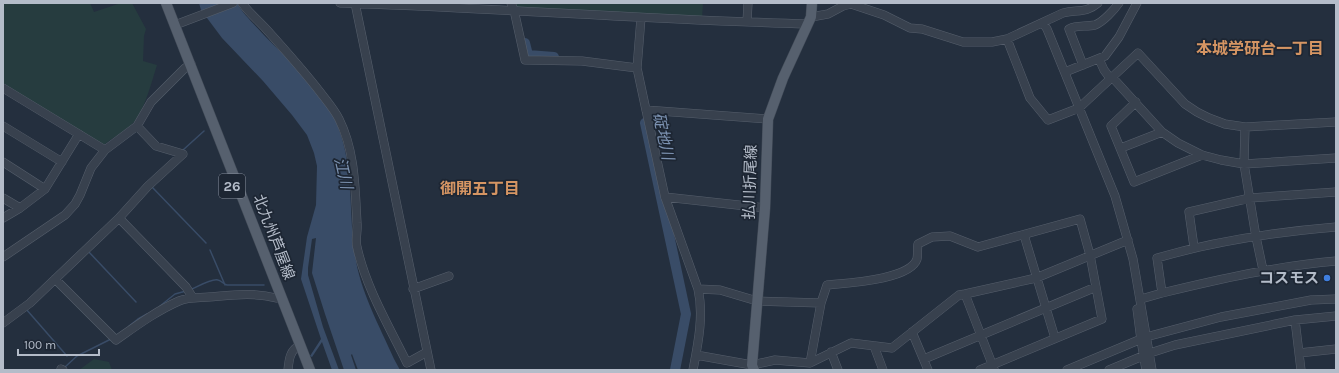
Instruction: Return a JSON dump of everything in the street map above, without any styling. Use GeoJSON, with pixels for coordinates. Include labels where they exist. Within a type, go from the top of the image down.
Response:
{"type":"FeatureCollection","features":[{"type":"Feature","properties":{"kind":"main road","name":"北九州芦屋線"},"geometry":{"type":"LineString","coordinates":[[159,3],[188,66],[298,346],[303,370]]}},
{"type":"Feature","properties":{"kind":"main road","name":"北九州芦屋線"},"geometry":{"type":"LineString","coordinates":[[166,3],[188,66],[276,298],[310,370]]}},
{"type":"Feature","properties":{"kind":"main road","name":"払川折尾線"},"geometry":{"type":"LineString","coordinates":[[753,368],[765,208],[768,119],[783,78],[810,20],[812,3]]}},
{"type":"Feature","properties":{"kind":"street"},"geometry":{"type":"LineString","coordinates":[[242,3],[248,12],[266,28],[304,72],[335,111],[340,120],[350,148],[353,167],[358,230],[356,245],[363,269],[377,303],[407,363],[427,352]]}},
{"type":"Feature","properties":{"kind":"street"},"geometry":{"type":"LineString","coordinates":[[340,3],[512,7],[641,18],[747,22],[810,20],[851,4],[884,15],[910,28],[922,29],[963,42],[992,42],[1007,39],[1063,14],[1073,11],[1089,10],[1098,3]]}},
{"type":"Feature","properties":{"kind":"street"},"geometry":{"type":"LineString","coordinates":[[355,3],[413,289],[431,370]]}},
{"type":"Feature","properties":{"kind":"street"},"geometry":{"type":"LineString","coordinates":[[747,22],[748,3]]}},
{"type":"Feature","properties":{"kind":"street"},"geometry":{"type":"LineString","coordinates":[[1083,65],[1068,28],[1074,26],[1095,25],[1113,11],[1119,3]]}},
{"type":"Feature","properties":{"kind":"street"},"geometry":{"type":"LineString","coordinates":[[1065,72],[1099,59],[1109,52],[1119,37],[1137,3]]}},
{"type":"Feature","properties":{"kind":"street"},"geometry":{"type":"LineString","coordinates":[[175,26],[231,4]]}},
{"type":"Feature","properties":{"kind":"street"},"geometry":{"type":"LineString","coordinates":[[512,7],[525,60],[582,61],[637,68]]}},
{"type":"Feature","properties":{"kind":"street"},"geometry":{"type":"LineString","coordinates":[[641,18],[637,68],[665,197],[698,289],[701,308],[693,370]]}},
{"type":"Feature","properties":{"kind":"street"},"geometry":{"type":"LineString","coordinates":[[1043,23],[1048,29],[1077,108]]}},
{"type":"Feature","properties":{"kind":"street"},"geometry":{"type":"LineString","coordinates":[[1043,23],[1044,30],[1077,108],[1126,240],[1141,299],[1143,339]]}},
{"type":"Feature","properties":{"kind":"street"},"geometry":{"type":"LineString","coordinates":[[1007,39],[1030,98],[1048,120],[1077,108],[1138,53],[1185,104],[1208,118],[1225,124],[1245,127],[1336,122]]}},
{"type":"Feature","properties":{"kind":"street"},"geometry":{"type":"LineString","coordinates":[[1099,59],[1104,70],[1136,102],[1162,132],[1178,143],[1202,155],[1244,164],[1336,158]]}},
{"type":"Feature","properties":{"kind":"street"},"geometry":{"type":"LineString","coordinates":[[3,257],[65,215],[75,204],[91,168],[105,150],[137,126],[151,102],[188,66]]}},
{"type":"Feature","properties":{"kind":"street"},"geometry":{"type":"LineString","coordinates":[[3,88],[105,150]]}},
{"type":"Feature","properties":{"kind":"street"},"geometry":{"type":"LineString","coordinates":[[1136,102],[1111,126],[1134,182],[1202,155]]}},
{"type":"Feature","properties":{"kind":"street"},"geometry":{"type":"LineString","coordinates":[[646,110],[768,119]]}},
{"type":"Feature","properties":{"kind":"street"},"geometry":{"type":"LineString","coordinates":[[3,126],[62,162]]}},
{"type":"Feature","properties":{"kind":"street"},"geometry":{"type":"LineString","coordinates":[[3,323],[30,303],[120,218],[148,186],[183,154],[156,146],[137,126]]}},
{"type":"Feature","properties":{"kind":"street"},"geometry":{"type":"LineString","coordinates":[[1245,127],[1244,164],[1263,270]]}},
{"type":"Feature","properties":{"kind":"street"},"geometry":{"type":"LineString","coordinates":[[1121,148],[1162,132]]}},
{"type":"Feature","properties":{"kind":"street"},"geometry":{"type":"LineString","coordinates":[[3,218],[20,208],[45,189],[79,134]]}},
{"type":"Feature","properties":{"kind":"street"},"geometry":{"type":"LineString","coordinates":[[3,162],[45,189]]}},
{"type":"Feature","properties":{"kind":"street"},"geometry":{"type":"LineString","coordinates":[[1194,247],[1189,212],[1250,198],[1336,192]]}},
{"type":"Feature","properties":{"kind":"street"},"geometry":{"type":"LineString","coordinates":[[665,197],[765,208]]}},
{"type":"Feature","properties":{"kind":"street"},"geometry":{"type":"LineString","coordinates":[[3,198],[20,208]]}},
{"type":"Feature","properties":{"kind":"street"},"geometry":{"type":"LineString","coordinates":[[120,218],[186,287],[193,298]]}},
{"type":"Feature","properties":{"kind":"street"},"geometry":{"type":"LineString","coordinates":[[810,363],[821,303],[827,285],[873,281],[907,270],[916,260],[918,244],[932,237],[950,236],[978,248],[1080,219],[1090,255],[1102,319],[1055,338],[994,368],[980,370]]}},
{"type":"Feature","properties":{"kind":"street"},"geometry":{"type":"LineString","coordinates":[[1162,293],[1156,258],[1194,247],[1304,230],[1336,227]]}},
{"type":"Feature","properties":{"kind":"street"},"geometry":{"type":"LineString","coordinates":[[1024,235],[1055,338]]}},
{"type":"Feature","properties":{"kind":"street"},"geometry":{"type":"LineString","coordinates":[[696,355],[753,368],[776,360],[810,363],[851,343],[892,348],[959,295],[1036,278],[1126,240]]}},
{"type":"Feature","properties":{"kind":"street"},"geometry":{"type":"LineString","coordinates":[[1126,240],[1143,339],[1152,370]]}},
{"type":"Feature","properties":{"kind":"street"},"geometry":{"type":"LineString","coordinates":[[1141,299],[1263,270],[1336,261]]}},
{"type":"Feature","properties":{"kind":"street"},"geometry":{"type":"LineString","coordinates":[[413,289],[449,276]]}},
{"type":"Feature","properties":{"kind":"street"},"geometry":{"type":"LineString","coordinates":[[55,279],[116,340],[146,318],[180,301],[193,298],[248,293],[262,294],[276,298]]}},
{"type":"Feature","properties":{"kind":"street"},"geometry":{"type":"LineString","coordinates":[[924,359],[1096,287]]}},
{"type":"Feature","properties":{"kind":"street"},"geometry":{"type":"LineString","coordinates":[[698,289],[720,290],[757,301],[821,303]]}},
{"type":"Feature","properties":{"kind":"street"},"geometry":{"type":"LineString","coordinates":[[965,294],[994,368]]}},
{"type":"Feature","properties":{"kind":"street"},"geometry":{"type":"LineString","coordinates":[[1067,370],[1143,339],[1221,317],[1312,300],[1336,299]]}},
{"type":"Feature","properties":{"kind":"street"},"geometry":{"type":"LineString","coordinates":[[1109,370],[1147,354],[1175,345],[1217,335],[1295,320],[1336,316]]}},
{"type":"Feature","properties":{"kind":"street"},"geometry":{"type":"LineString","coordinates":[[1295,320],[1301,370]]}},
{"type":"Feature","properties":{"kind":"street"},"geometry":{"type":"LineString","coordinates":[[912,332],[928,370]]}},
{"type":"Feature","properties":{"kind":"street"},"geometry":{"type":"LineString","coordinates":[[288,370],[289,356],[298,346]]}},
{"type":"Feature","properties":{"kind":"street"},"geometry":{"type":"LineString","coordinates":[[874,346],[883,370]]}},
{"type":"Feature","properties":{"kind":"street"},"geometry":{"type":"LineString","coordinates":[[1299,353],[1336,349]]}},
{"type":"Feature","properties":{"kind":"street"},"geometry":{"type":"LineString","coordinates":[[831,352],[838,370]]}},
{"type":"Feature","properties":{"kind":"street"},"geometry":{"type":"LineString","coordinates":[[1146,370],[1147,354]]}},
{"type":"Feature","properties":{"kind":"street"},"geometry":{"type":"LineString","coordinates":[[791,361],[793,370]]}},
{"type":"Feature","properties":{"kind":"green space"},"geometry":{"type":"Polygon","coordinates":[[[3,3],[90,3],[94,12],[121,3],[132,3],[146,29],[144,36],[143,61],[157,65],[146,99],[134,122],[105,144],[101,144],[3,83],[3,3]]]}},
{"type":"Feature","properties":{"kind":"green space"},"geometry":{"type":"Polygon","coordinates":[[[516,3],[703,3],[702,18],[518,9],[516,3]]]}},
{"type":"Feature","properties":{"kind":"green space"},"geometry":{"type":"Polygon","coordinates":[[[94,359],[109,362],[112,370],[79,370],[94,359]]]}},
{"type":"Feature","properties":{"kind":"water","name":"江川"},"geometry":{"type":"Polygon","coordinates":[[[199,3],[237,3],[249,19],[311,83],[320,94],[334,118],[341,134],[348,168],[353,238],[357,268],[371,308],[400,370],[358,370],[352,354],[351,355],[356,370],[344,370],[312,273],[316,238],[312,239],[308,275],[323,327],[339,370],[332,370],[322,342],[312,357],[310,356],[321,339],[301,279],[307,237],[316,205],[317,166],[314,153],[307,135],[292,115],[263,81],[222,38],[201,10],[199,3]]]}},
{"type":"Feature","properties":{"kind":"waterway","name":"碇地川"},"geometry":{"type":"LineString","coordinates":[[525,43],[528,55],[554,57]]}},
{"type":"Feature","properties":{"kind":"waterway","name":"碇地川"},"geometry":{"type":"LineString","coordinates":[[645,123],[686,314],[675,370]]}},
{"type":"Feature","properties":{"kind":"waterway"},"geometry":{"type":"LineString","coordinates":[[183,150],[204,131]]}},
{"type":"Feature","properties":{"kind":"waterway"},"geometry":{"type":"LineString","coordinates":[[152,187],[206,243]]}},
{"type":"Feature","properties":{"kind":"waterway"},"geometry":{"type":"LineString","coordinates":[[210,250],[225,285]]}},
{"type":"Feature","properties":{"kind":"waterway"},"geometry":{"type":"LineString","coordinates":[[88,251],[136,302]]}},
{"type":"Feature","properties":{"kind":"waterway"},"geometry":{"type":"LineString","coordinates":[[192,289],[208,281],[215,280],[219,280],[227,285],[264,285]]}},
{"type":"Feature","properties":{"kind":"waterway"},"geometry":{"type":"LineString","coordinates":[[160,306],[175,294],[186,291]]}},
{"type":"Feature","properties":{"kind":"waterway"},"geometry":{"type":"LineString","coordinates":[[26,309],[67,356]]}},
{"type":"Feature","properties":{"kind":"waterway"},"geometry":{"type":"LineString","coordinates":[[129,326],[147,314]]}},
{"type":"Feature","properties":{"kind":"waterway"},"geometry":{"type":"LineString","coordinates":[[65,367],[77,356],[111,339]]}},
{"type":"Feature","properties":{"kind":"place","name":"コスモス"},"geometry":{"type":"Point","coordinates":[1327,278]}},
{"type":"Feature","properties":{"kind":"district","name":"本城学研台一丁目"},"geometry":{"type":"Point","coordinates":[1260,48]}},
{"type":"Feature","properties":{"kind":"district","name":"御開五丁目"},"geometry":{"type":"Point","coordinates":[480,188]}}]}
